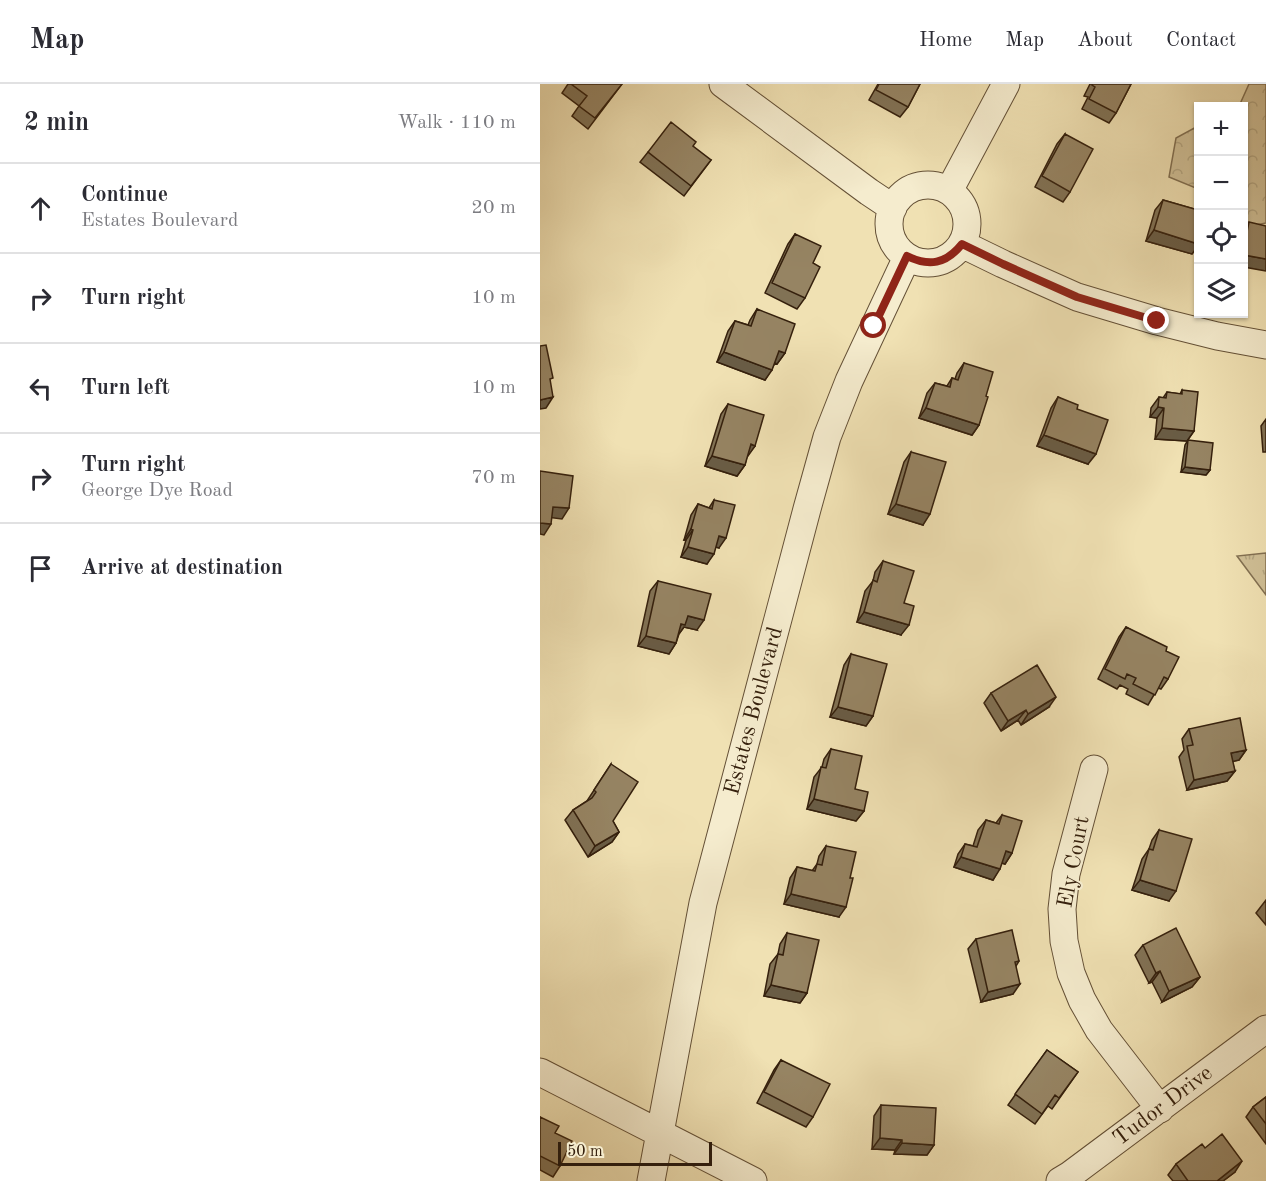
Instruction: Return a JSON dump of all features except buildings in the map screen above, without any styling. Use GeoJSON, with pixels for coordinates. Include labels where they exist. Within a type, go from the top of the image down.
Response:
{"type":"FeatureCollection","features":[{"type":"Feature","properties":{"kind":"street"},"geometry":{"type":"LineString","coordinates":[[723,84],[893,208]]}},
{"type":"Feature","properties":{"kind":"street"},"geometry":{"type":"LineString","coordinates":[[948,191],[1006,84]]}},
{"type":"Feature","properties":{"kind":"street"},"geometry":{"type":"LineString","coordinates":[[928,185],[948,191],[958,199],[964,209],[967,221],[962,244],[955,252],[937,262],[916,261],[898,249],[893,240],[890,218],[893,208],[907,192],[917,187],[928,185]]}},
{"type":"Feature","properties":{"kind":"street"},"geometry":{"type":"LineString","coordinates":[[962,244],[1077,297],[1157,321],[1266,345]]}},
{"type":"Feature","properties":{"kind":"street","name":"Estates Boulevard"},"geometry":{"type":"LineString","coordinates":[[651,1181],[703,903],[807,509],[827,437],[849,381],[907,256]]}},
{"type":"Feature","properties":{"kind":"street","name":"Ely Court"},"geometry":{"type":"LineString","coordinates":[[1094,769],[1066,874],[1062,909],[1064,941],[1071,973],[1082,1000],[1099,1030],[1160,1109]]}},
{"type":"Feature","properties":{"kind":"street","name":"Tudor Drive"},"geometry":{"type":"LineString","coordinates":[[1060,1181],[1266,1029]]}},
{"type":"Feature","properties":{"kind":"street"},"geometry":{"type":"LineString","coordinates":[[540,1072],[753,1181]]}},
{"type":"Feature","properties":{"kind":"green space"},"geometry":{"type":"Polygon","coordinates":[[[1249,84],[1266,84],[1266,223],[1251,226],[1248,223],[1248,102],[1241,102],[1249,84]]]}},
{"type":"Feature","properties":{"kind":"green space"},"geometry":{"type":"Polygon","coordinates":[[[1194,128],[1194,187],[1169,177],[1176,138],[1194,128]]]}},
{"type":"Feature","properties":{"kind":"green space"},"geometry":{"type":"Polygon","coordinates":[[[1266,553],[1266,595],[1237,556],[1266,553]]]}},
{"type":"Feature","properties":{"kind":"route"},"geometry":{"type":"LineString","coordinates":[[874,326],[907,256],[916,261],[937,262],[955,252],[962,244],[1077,297],[1157,321]]}}]}
